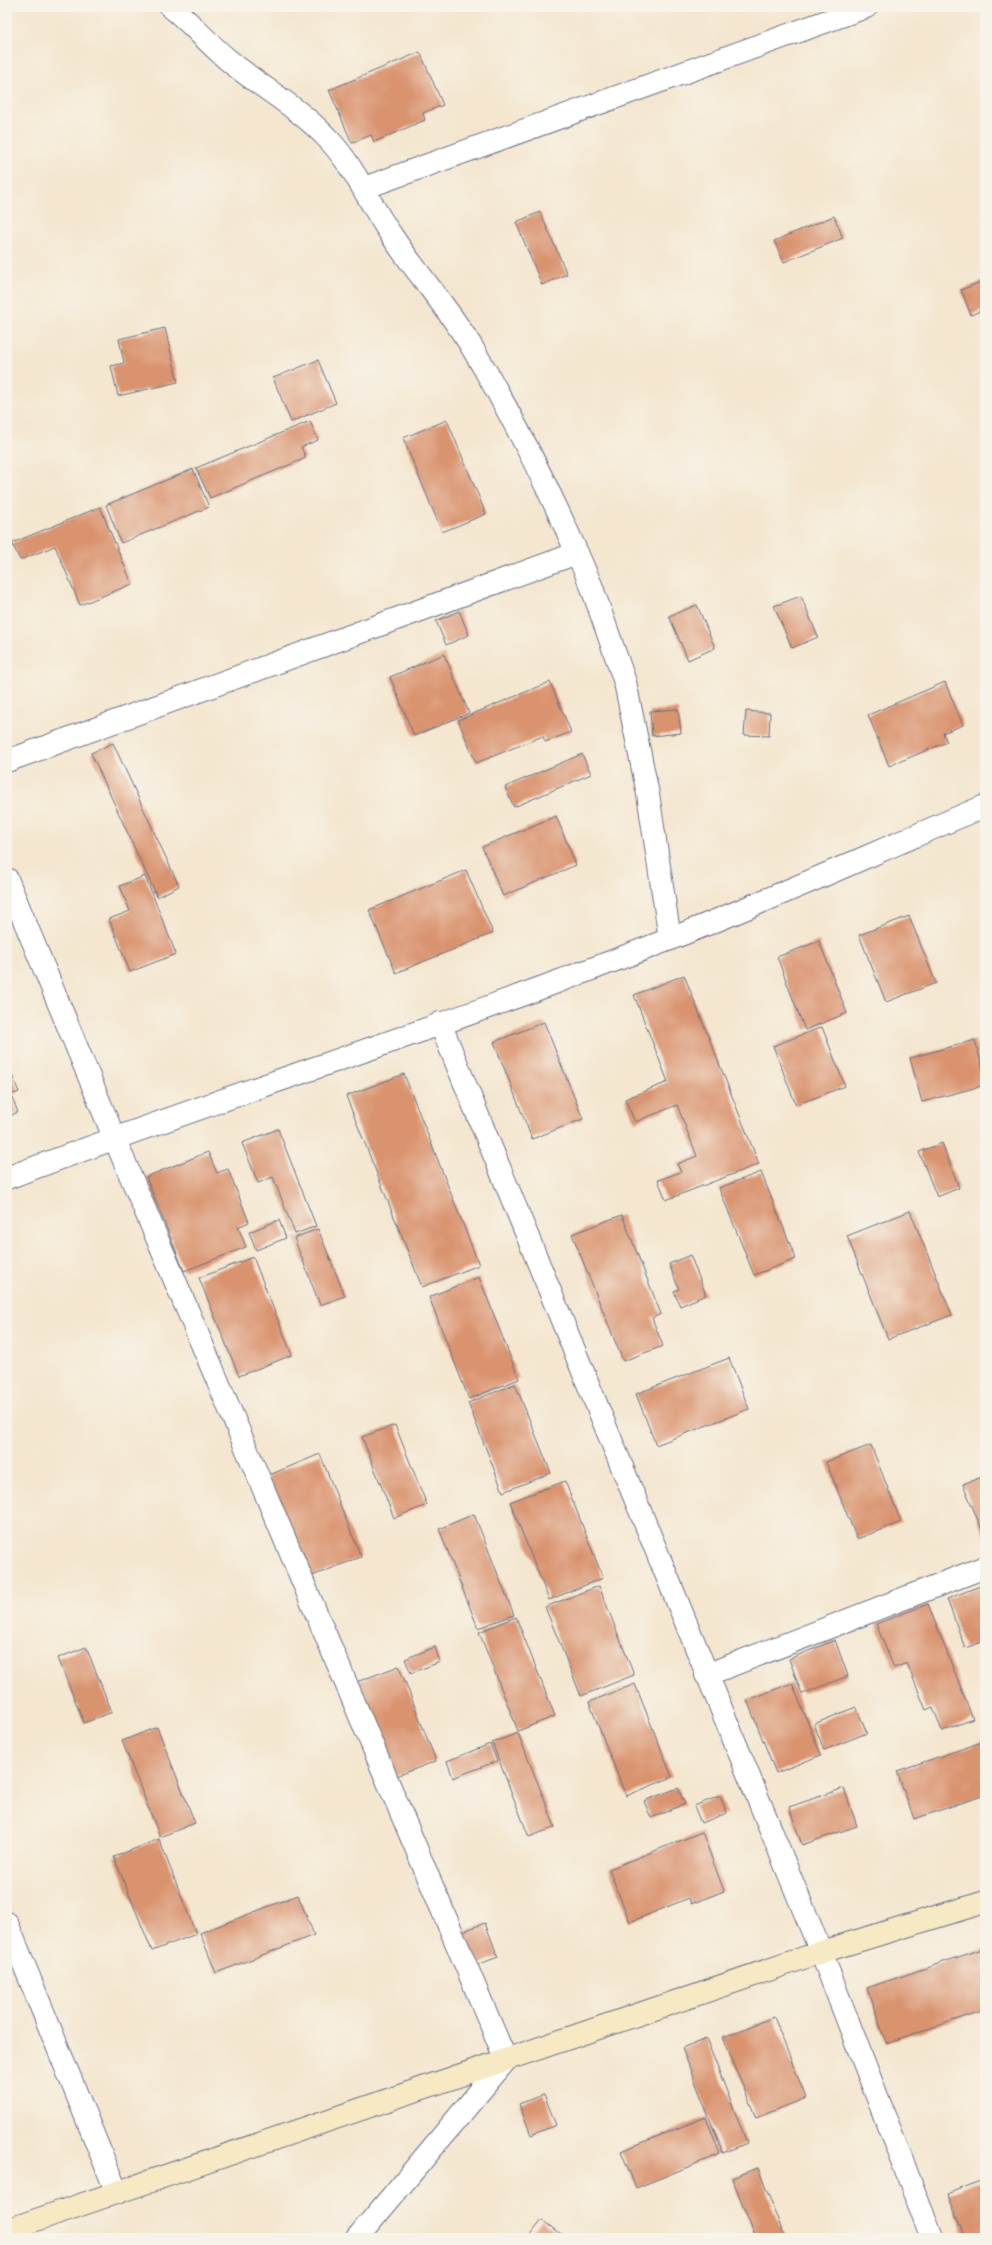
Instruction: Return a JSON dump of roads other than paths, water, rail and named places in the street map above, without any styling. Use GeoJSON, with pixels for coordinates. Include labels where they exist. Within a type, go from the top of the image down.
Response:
{"type":"FeatureCollection","features":[{"type":"Feature","properties":{"kind":"main road"},"geometry":{"type":"LineString","coordinates":[[7,2230],[820,1952],[985,1902]]}},
{"type":"Feature","properties":{"kind":"street"},"geometry":{"type":"LineString","coordinates":[[171,7],[187,20],[225,58],[278,99],[305,117],[331,142],[364,188],[391,236],[437,295],[473,348],[545,483],[592,585],[625,682],[648,794],[670,939]]}},
{"type":"Feature","properties":{"kind":"street"},"geometry":{"type":"LineString","coordinates":[[364,188],[866,7]]}},
{"type":"Feature","properties":{"kind":"street"},"geometry":{"type":"LineString","coordinates":[[7,761],[577,553]]}},
{"type":"Feature","properties":{"kind":"street"},"geometry":{"type":"LineString","coordinates":[[7,1178],[114,1137],[440,1023],[670,939],[985,806]]}},
{"type":"Feature","properties":{"kind":"street"},"geometry":{"type":"LineString","coordinates":[[7,879],[114,1137],[506,2060],[357,2238]]}},
{"type":"Feature","properties":{"kind":"street"},"geometry":{"type":"LineString","coordinates":[[440,1023],[820,1952],[932,2238]]}},
{"type":"Feature","properties":{"kind":"street"},"geometry":{"type":"LineString","coordinates":[[706,1675],[985,1567]]}},
{"type":"Feature","properties":{"kind":"street"},"geometry":{"type":"LineString","coordinates":[[7,1922],[117,2193]]}}]}
